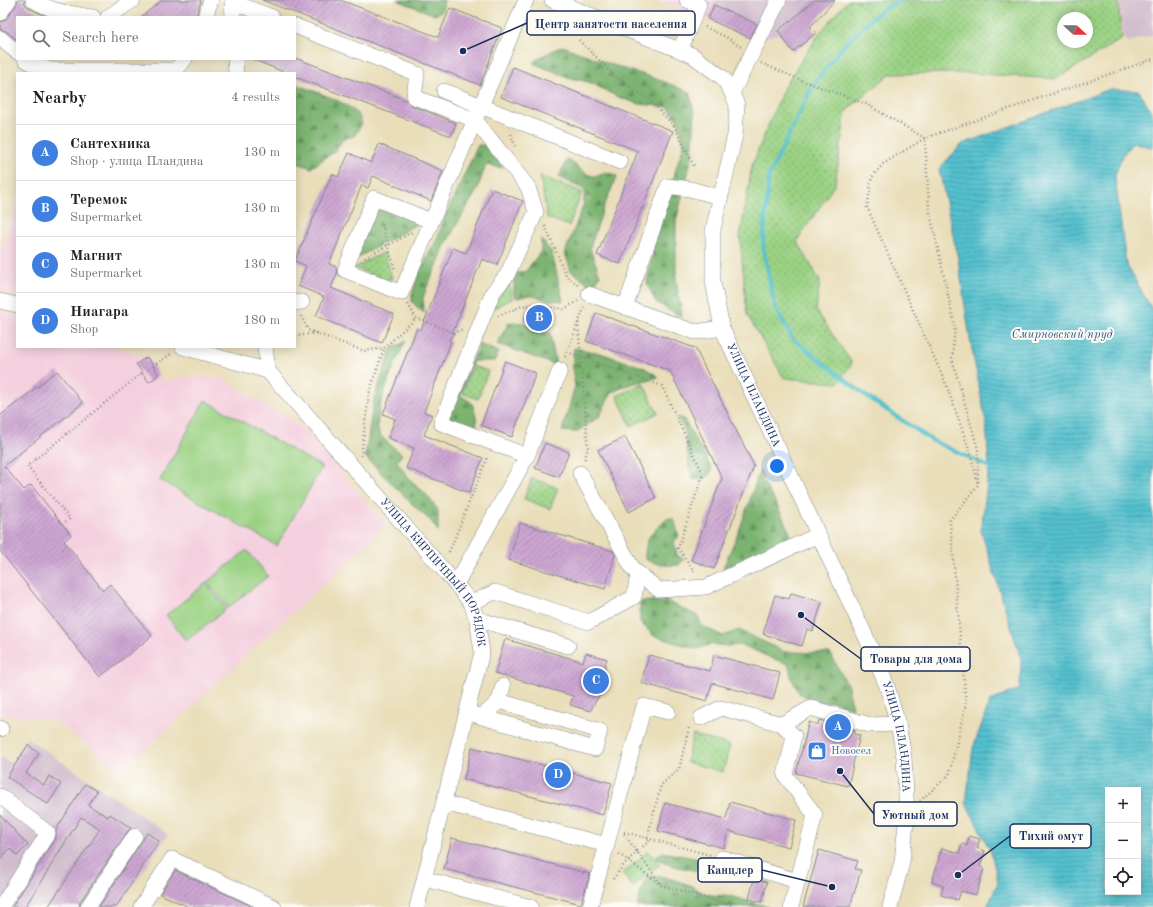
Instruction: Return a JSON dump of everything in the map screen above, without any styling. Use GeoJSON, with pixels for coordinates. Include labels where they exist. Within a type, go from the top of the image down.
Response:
{"type":"FeatureCollection","features":[{"type":"Feature","properties":{"kind":"street"},"geometry":{"type":"LineString","coordinates":[[0,13],[9,0]]}},
{"type":"Feature","properties":{"kind":"street"},"geometry":{"type":"LineString","coordinates":[[34,0],[42,5],[64,13],[86,16]]}},
{"type":"Feature","properties":{"kind":"street"},"geometry":{"type":"LineString","coordinates":[[109,16],[133,0]]}},
{"type":"Feature","properties":{"kind":"street"},"geometry":{"type":"LineString","coordinates":[[205,16],[211,0]]}},
{"type":"Feature","properties":{"kind":"street"},"geometry":{"type":"LineString","coordinates":[[431,221],[374,198],[345,270],[402,293],[431,221],[476,120],[526,0]]}},
{"type":"Feature","properties":{"kind":"street","name":"УЛИЦА ПЛАНДИНА"},"geometry":{"type":"LineString","coordinates":[[552,0],[692,55],[723,78],[737,105],[735,135],[713,230],[713,282],[722,328],[866,637],[886,682],[898,724],[904,757],[907,814],[902,862],[890,907]]}},
{"type":"Feature","properties":{"kind":"street"},"geometry":{"type":"LineString","coordinates":[[732,93],[779,0]]}},
{"type":"Feature","properties":{"kind":"street"},"geometry":{"type":"LineString","coordinates":[[233,16],[232,1],[270,16]]}},
{"type":"Feature","properties":{"kind":"street"},"geometry":{"type":"LineString","coordinates":[[680,50],[693,21],[696,2]]}},
{"type":"Feature","properties":{"kind":"street"},"geometry":{"type":"LineString","coordinates":[[296,26],[418,74],[414,97],[476,120],[528,186],[536,212],[507,275],[493,292],[441,423],[527,456]]}},
{"type":"Feature","properties":{"kind":"street"},"geometry":{"type":"LineString","coordinates":[[0,38],[16,51]]}},
{"type":"Feature","properties":{"kind":"street"},"geometry":{"type":"LineString","coordinates":[[26,60],[30,63],[50,70],[176,70],[184,60]]}},
{"type":"Feature","properties":{"kind":"street"},"geometry":{"type":"LineString","coordinates":[[235,60],[236,72]]}},
{"type":"Feature","properties":{"kind":"street"},"geometry":{"type":"LineString","coordinates":[[444,90],[620,162]]}},
{"type":"Feature","properties":{"kind":"street"},"geometry":{"type":"LineString","coordinates":[[624,307],[668,186],[690,189],[720,197]]}},
{"type":"Feature","properties":{"kind":"street"},"geometry":{"type":"LineString","coordinates":[[589,294],[695,332],[722,328]]}},
{"type":"Feature","properties":{"kind":"street"},"geometry":{"type":"LineString","coordinates":[[0,301],[16,305]]}},
{"type":"Feature","properties":{"kind":"street"},"geometry":{"type":"LineString","coordinates":[[180,349],[268,371],[265,348]]}},
{"type":"Feature","properties":{"kind":"street"},"geometry":{"type":"LineString","coordinates":[[456,584],[527,456],[560,370]]}},
{"type":"Feature","properties":{"kind":"street","name":"УЛИЦА КИРПИЧНЫЙ ПОРЯДОК"},"geometry":{"type":"LineString","coordinates":[[268,371],[456,584],[471,603],[478,619],[482,652],[424,879],[419,907]]}},
{"type":"Feature","properties":{"kind":"street"},"geometry":{"type":"LineString","coordinates":[[580,473],[634,569],[638,574],[659,590],[706,587],[818,535]]}},
{"type":"Feature","properties":{"kind":"street"},"geometry":{"type":"LineString","coordinates":[[471,603],[496,592],[589,622],[634,597],[638,574]]}},
{"type":"Feature","properties":{"kind":"street"},"geometry":{"type":"LineString","coordinates":[[478,619],[568,646]]}},
{"type":"Feature","properties":{"kind":"street"},"geometry":{"type":"LineString","coordinates":[[482,717],[499,701],[504,686]]}},
{"type":"Feature","properties":{"kind":"street"},"geometry":{"type":"LineString","coordinates":[[467,712],[595,749],[600,731],[499,701]]}},
{"type":"Feature","properties":{"kind":"street"},"geometry":{"type":"LineString","coordinates":[[590,907],[644,706],[668,712]]}},
{"type":"Feature","properties":{"kind":"street"},"geometry":{"type":"LineString","coordinates":[[701,718],[721,708],[782,724],[794,736],[785,775],[815,815],[791,907]]}},
{"type":"Feature","properties":{"kind":"street"},"geometry":{"type":"LineString","coordinates":[[782,724],[811,708],[870,725],[898,724]]}},
{"type":"Feature","properties":{"kind":"street"},"geometry":{"type":"LineString","coordinates":[[0,796],[48,833],[1,907]]}},
{"type":"Feature","properties":{"kind":"street"},"geometry":{"type":"LineString","coordinates":[[444,803],[607,845]]}},
{"type":"Feature","properties":{"kind":"street"},"geometry":{"type":"LineString","coordinates":[[88,907],[135,836]]}},
{"type":"Feature","properties":{"kind":"street"},"geometry":{"type":"LineString","coordinates":[[722,858],[797,881]]}},
{"type":"Feature","properties":{"kind":"street"},"geometry":{"type":"LineString","coordinates":[[141,907],[172,859],[274,907]]}},
{"type":"Feature","properties":{"kind":"street"},"geometry":{"type":"LineString","coordinates":[[424,879],[531,907]]}},
{"type":"Feature","properties":{"kind":"path"},"geometry":{"type":"LineString","coordinates":[[693,21],[726,37],[741,47],[750,58],[801,80],[866,104],[925,138]]}},
{"type":"Feature","properties":{"kind":"path"},"geometry":{"type":"LineString","coordinates":[[579,40],[618,79],[649,99],[674,126],[695,168]]}},
{"type":"Feature","properties":{"kind":"path"},"geometry":{"type":"LineString","coordinates":[[978,485],[971,455],[946,384],[867,207],[872,177],[883,164],[925,138],[1153,59]]}},
{"type":"Feature","properties":{"kind":"path"},"geometry":{"type":"LineString","coordinates":[[907,814],[949,775],[966,704],[950,520],[978,485],[978,449],[952,359],[955,328],[929,208],[925,138]]}},
{"type":"Feature","properties":{"kind":"path"},"geometry":{"type":"LineString","coordinates":[[374,198],[402,293],[416,318],[454,333],[522,306],[534,304],[564,309],[589,294]]}},
{"type":"Feature","properties":{"kind":"path"},"geometry":{"type":"LineString","coordinates":[[345,270],[431,221]]}},
{"type":"Feature","properties":{"kind":"path"},"geometry":{"type":"LineString","coordinates":[[560,370],[589,294]]}},
{"type":"Feature","properties":{"kind":"path"},"geometry":{"type":"LineString","coordinates":[[299,305],[308,330],[364,351],[384,348]]}},
{"type":"Feature","properties":{"kind":"path"},"geometry":{"type":"LineString","coordinates":[[361,458],[369,394],[384,348],[416,318]]}},
{"type":"Feature","properties":{"kind":"path"},"geometry":{"type":"LineString","coordinates":[[578,322],[588,448],[580,473]]}},
{"type":"Feature","properties":{"kind":"path"},"geometry":{"type":"LineString","coordinates":[[296,336],[317,333]]}},
{"type":"Feature","properties":{"kind":"path"},"geometry":{"type":"LineString","coordinates":[[153,366],[180,349]]}},
{"type":"Feature","properties":{"kind":"path"},"geometry":{"type":"LineString","coordinates":[[567,352],[662,386],[703,474],[678,548],[706,587]]}},
{"type":"Feature","properties":{"kind":"path"},"geometry":{"type":"LineString","coordinates":[[62,524],[70,518],[27,466],[142,373]]}},
{"type":"Feature","properties":{"kind":"path"},"geometry":{"type":"LineString","coordinates":[[449,552],[493,443]]}},
{"type":"Feature","properties":{"kind":"path"},"geometry":{"type":"LineString","coordinates":[[647,838],[661,785],[679,769],[690,728],[701,718]]}},
{"type":"Feature","properties":{"kind":"path"},"geometry":{"type":"LineString","coordinates":[[661,885],[622,831],[722,858]]}},
{"type":"Feature","properties":{"kind":"path"},"geometry":{"type":"LineString","coordinates":[[612,881],[627,860],[652,839]]}},
{"type":"Feature","properties":{"kind":"path"},"geometry":{"type":"LineString","coordinates":[[607,845],[661,885],[737,907]]}},
{"type":"Feature","properties":{"kind":"shaded area"},"geometry":{"type":"Polygon","coordinates":[[[657,0],[716,0],[708,19],[657,0]]]}},
{"type":"Feature","properties":{"kind":"shaded area"},"geometry":{"type":"Polygon","coordinates":[[[716,0],[835,0],[811,27],[816,33],[793,52],[779,34],[753,40],[708,19],[716,0]]]}},
{"type":"Feature","properties":{"kind":"shaded area"},"geometry":{"type":"Polygon","coordinates":[[[1119,0],[1153,0],[1153,35],[1128,42],[1124,38],[1119,0]]]}},
{"type":"Feature","properties":{"kind":"shaded area"},"geometry":{"type":"Polygon","coordinates":[[[16,208],[16,296],[0,292],[0,249],[16,208]]]}},
{"type":"Feature","properties":{"kind":"shaded area"},"geometry":{"type":"Polygon","coordinates":[[[0,311],[16,316],[16,348],[118,348],[147,357],[164,382],[184,376],[220,377],[304,429],[387,525],[122,771],[53,720],[0,714],[0,396],[3,393],[0,390],[0,311]]]}},
{"type":"Feature","properties":{"kind":"shaded area"},"geometry":{"type":"Polygon","coordinates":[[[27,738],[168,834],[119,907],[0,907],[0,757],[11,763],[27,738]]]}},
{"type":"Feature","properties":{"kind":"green space"},"geometry":{"type":"Polygon","coordinates":[[[397,0],[444,0],[442,11],[435,15],[397,0]]]}},
{"type":"Feature","properties":{"kind":"green space"},"geometry":{"type":"Polygon","coordinates":[[[848,0],[1118,0],[1122,39],[1056,79],[966,73],[890,74],[846,111],[835,184],[797,241],[820,281],[816,310],[852,363],[838,383],[784,378],[747,315],[740,237],[752,165],[784,87],[818,35],[848,0]]]}},
{"type":"Feature","properties":{"kind":"green space"},"geometry":{"type":"Polygon","coordinates":[[[562,46],[624,69],[665,82],[689,92],[695,114],[692,157],[676,221],[676,280],[682,316],[670,311],[655,301],[647,283],[654,245],[667,196],[684,144],[679,123],[669,107],[639,104],[618,97],[589,82],[570,78],[533,63],[540,57],[562,46]]]}},
{"type":"Feature","properties":{"kind":"green space"},"geometry":{"type":"Polygon","coordinates":[[[296,84],[346,105],[358,115],[362,124],[354,136],[343,139],[335,151],[311,168],[296,162],[296,84]]]}},
{"type":"Feature","properties":{"kind":"green space"},"geometry":{"type":"Polygon","coordinates":[[[478,145],[487,145],[503,168],[486,165],[477,190],[444,247],[426,289],[423,298],[424,313],[412,302],[412,294],[420,270],[436,241],[447,212],[478,145]]]}},
{"type":"Feature","properties":{"kind":"green space"},"geometry":{"type":"Polygon","coordinates":[[[567,159],[587,174],[598,176],[607,172],[617,176],[604,206],[590,248],[600,276],[592,288],[571,271],[565,253],[583,206],[585,190],[559,177],[567,159]]]}},
{"type":"Feature","properties":{"kind":"green space"},"geometry":{"type":"Polygon","coordinates":[[[540,176],[582,192],[569,226],[547,218],[540,176]]]}},
{"type":"Feature","properties":{"kind":"green space"},"geometry":{"type":"Polygon","coordinates":[[[375,202],[422,221],[350,262],[375,202]]]}},
{"type":"Feature","properties":{"kind":"green space"},"geometry":{"type":"Polygon","coordinates":[[[541,239],[552,253],[563,301],[547,300],[530,295],[517,298],[514,296],[514,280],[511,275],[526,271],[541,251],[541,239]]]}},
{"type":"Feature","properties":{"kind":"green space"},"geometry":{"type":"Polygon","coordinates":[[[384,252],[392,278],[387,280],[354,268],[384,252]]]}},
{"type":"Feature","properties":{"kind":"green space"},"geometry":{"type":"Polygon","coordinates":[[[509,281],[512,299],[492,309],[509,281]]]}},
{"type":"Feature","properties":{"kind":"green space"},"geometry":{"type":"Polygon","coordinates":[[[509,322],[524,323],[550,333],[556,365],[497,344],[509,322]]]}},
{"type":"Feature","properties":{"kind":"green space"},"geometry":{"type":"Polygon","coordinates":[[[406,341],[386,387],[377,425],[379,433],[402,454],[397,462],[414,484],[425,493],[438,510],[438,531],[431,521],[365,457],[374,399],[391,349],[406,341]]]}},
{"type":"Feature","properties":{"kind":"green space"},"geometry":{"type":"Polygon","coordinates":[[[479,344],[499,352],[495,361],[473,361],[460,395],[472,403],[476,417],[477,429],[446,419],[479,344]]]}},
{"type":"Feature","properties":{"kind":"green space"},"geometry":{"type":"Polygon","coordinates":[[[574,348],[600,353],[645,368],[659,377],[631,384],[612,392],[599,417],[576,432],[562,431],[575,386],[572,368],[574,348]]]}},
{"type":"Feature","properties":{"kind":"green space"},"geometry":{"type":"Polygon","coordinates":[[[473,366],[488,371],[478,399],[462,393],[473,366]]]}},
{"type":"Feature","properties":{"kind":"green space"},"geometry":{"type":"Polygon","coordinates":[[[643,383],[658,413],[631,426],[617,396],[643,383]]]}},
{"type":"Feature","properties":{"kind":"green space"},"geometry":{"type":"Polygon","coordinates":[[[205,400],[322,467],[277,546],[160,480],[205,400]]]}},
{"type":"Feature","properties":{"kind":"green space"},"geometry":{"type":"Polygon","coordinates":[[[678,417],[684,419],[712,470],[705,480],[693,479],[689,468],[685,431],[678,417]]]}},
{"type":"Feature","properties":{"kind":"green space"},"geometry":{"type":"Polygon","coordinates":[[[760,470],[763,482],[777,505],[794,542],[769,545],[757,554],[751,555],[745,560],[723,568],[739,531],[760,470]]]}},
{"type":"Feature","properties":{"kind":"green space"},"geometry":{"type":"Polygon","coordinates":[[[532,478],[558,488],[550,509],[524,499],[532,478]]]}},
{"type":"Feature","properties":{"kind":"green space"},"geometry":{"type":"Polygon","coordinates":[[[668,518],[674,519],[679,536],[674,542],[677,555],[684,560],[679,565],[662,565],[645,559],[646,544],[650,535],[668,518]]]}},
{"type":"Feature","properties":{"kind":"green space"},"geometry":{"type":"Polygon","coordinates":[[[247,550],[268,576],[228,608],[207,582],[247,550]]]}},
{"type":"Feature","properties":{"kind":"green space"},"geometry":{"type":"Polygon","coordinates":[[[206,583],[226,609],[186,641],[166,615],[206,583]]]}},
{"type":"Feature","properties":{"kind":"green space"},"geometry":{"type":"Polygon","coordinates":[[[664,600],[698,616],[702,626],[723,636],[739,630],[785,652],[830,653],[848,686],[852,708],[836,702],[815,702],[799,693],[792,679],[788,664],[742,645],[726,646],[711,644],[697,649],[654,636],[640,622],[640,602],[664,600]]]}},
{"type":"Feature","properties":{"kind":"green space"},"geometry":{"type":"Polygon","coordinates":[[[693,735],[730,745],[723,772],[686,762],[693,735]]]}},
{"type":"Feature","properties":{"kind":"green space"},"geometry":{"type":"Polygon","coordinates":[[[648,851],[660,864],[633,887],[622,874],[648,851]]]}},
{"type":"Feature","properties":{"kind":"green space"},"geometry":{"type":"Polygon","coordinates":[[[662,852],[700,859],[698,871],[677,867],[655,858],[662,852]]]}},
{"type":"Feature","properties":{"kind":"green space"},"geometry":{"type":"Polygon","coordinates":[[[648,876],[661,876],[690,885],[703,893],[717,896],[726,895],[769,907],[637,907],[642,887],[648,876]]]}},
{"type":"Feature","properties":{"kind":"water","name":"Смирновский пруд"},"geometry":{"type":"Polygon","coordinates":[[[1110,89],[1139,91],[1153,115],[1153,148],[1133,142],[1122,156],[1115,176],[1126,264],[1153,311],[1153,907],[987,907],[998,882],[991,852],[966,803],[973,748],[990,701],[1020,689],[1021,659],[981,531],[989,467],[986,423],[970,339],[958,259],[939,169],[962,144],[1110,89]]]}},
{"type":"Feature","properties":{"kind":"building"},"geometry":{"type":"Polygon","coordinates":[[[18,0],[24,0],[25,4],[29,8],[45,16],[16,16],[16,39],[6,31],[0,29],[0,22],[7,18],[18,0]]]}},
{"type":"Feature","properties":{"kind":"building"},"geometry":{"type":"Polygon","coordinates":[[[162,0],[201,0],[196,16],[142,16],[162,0]]]}},
{"type":"Feature","properties":{"kind":"building"},"geometry":{"type":"Polygon","coordinates":[[[262,0],[340,0],[438,37],[450,8],[502,28],[480,85],[262,0]]]}},
{"type":"Feature","properties":{"kind":"building"},"geometry":{"type":"Polygon","coordinates":[[[814,0],[835,0],[810,27],[816,33],[793,52],[778,31],[814,0]]]}},
{"type":"Feature","properties":{"kind":"building"},"geometry":{"type":"Polygon","coordinates":[[[714,5],[757,24],[750,38],[708,19],[714,5]]]}},
{"type":"Feature","properties":{"kind":"building"},"geometry":{"type":"Polygon","coordinates":[[[298,59],[406,100],[411,105],[456,123],[451,136],[296,77],[296,72],[284,72],[254,60],[298,59]]]}},
{"type":"Feature","properties":{"kind":"building"},"geometry":{"type":"Polygon","coordinates":[[[513,67],[673,131],[620,264],[597,255],[638,151],[501,97],[513,67]]]}},
{"type":"Feature","properties":{"kind":"building"},"geometry":{"type":"Polygon","coordinates":[[[379,144],[443,171],[431,201],[373,176],[368,188],[362,185],[329,264],[336,267],[337,274],[331,288],[394,314],[382,343],[316,316],[324,297],[298,286],[306,266],[296,261],[332,174],[338,177],[349,153],[371,163],[379,144]]]}},
{"type":"Feature","properties":{"kind":"building"},"geometry":{"type":"Polygon","coordinates":[[[492,189],[523,201],[497,265],[482,259],[449,341],[451,342],[424,412],[432,415],[424,435],[483,458],[469,493],[406,468],[414,448],[388,438],[395,419],[383,414],[417,328],[421,330],[453,248],[466,253],[492,189]]]}},
{"type":"Feature","properties":{"kind":"building"},"geometry":{"type":"Polygon","coordinates":[[[529,307],[552,316],[547,329],[524,320],[529,307]]]}},
{"type":"Feature","properties":{"kind":"building"},"geometry":{"type":"Polygon","coordinates":[[[596,313],[695,348],[754,466],[714,569],[691,560],[722,478],[670,371],[586,341],[596,313]]]}},
{"type":"Feature","properties":{"kind":"building"},"geometry":{"type":"Polygon","coordinates":[[[147,357],[159,375],[149,382],[136,364],[147,357]]]}},
{"type":"Feature","properties":{"kind":"building"},"geometry":{"type":"Polygon","coordinates":[[[505,361],[536,373],[512,437],[481,425],[505,361]]]}},
{"type":"Feature","properties":{"kind":"building"},"geometry":{"type":"Polygon","coordinates":[[[57,371],[83,403],[4,466],[24,490],[31,485],[71,535],[64,541],[103,590],[110,584],[152,636],[100,677],[0,551],[0,416],[57,371]]]}},
{"type":"Feature","properties":{"kind":"building"},"geometry":{"type":"Polygon","coordinates":[[[625,437],[656,498],[629,512],[598,450],[625,437]]]}},
{"type":"Feature","properties":{"kind":"building"},"geometry":{"type":"Polygon","coordinates":[[[545,443],[569,452],[559,477],[535,468],[545,443]]]}},
{"type":"Feature","properties":{"kind":"building"},"geometry":{"type":"Polygon","coordinates":[[[520,523],[613,551],[615,555],[605,589],[509,560],[520,523]]]}},
{"type":"Feature","properties":{"kind":"building"},"geometry":{"type":"Polygon","coordinates":[[[791,593],[822,602],[813,631],[807,629],[802,646],[763,634],[775,595],[789,599],[791,593]]]}},
{"type":"Feature","properties":{"kind":"building"},"geometry":{"type":"Polygon","coordinates":[[[505,639],[583,662],[586,653],[607,659],[605,664],[606,681],[603,691],[593,705],[591,711],[570,705],[573,696],[495,673],[505,639]]]}},
{"type":"Feature","properties":{"kind":"building"},"geometry":{"type":"Polygon","coordinates":[[[649,655],[710,671],[714,655],[780,673],[773,700],[712,683],[707,701],[641,683],[649,655]]]}},
{"type":"Feature","properties":{"kind":"building"},"geometry":{"type":"Polygon","coordinates":[[[819,720],[855,730],[854,734],[860,735],[848,786],[796,773],[809,722],[818,725],[819,720]]]}},
{"type":"Feature","properties":{"kind":"building"},"geometry":{"type":"Polygon","coordinates":[[[28,745],[39,753],[26,773],[44,785],[49,776],[61,784],[48,804],[7,777],[28,745]]]}},
{"type":"Feature","properties":{"kind":"building"},"geometry":{"type":"Polygon","coordinates":[[[472,747],[612,783],[603,815],[464,779],[472,747]]]}},
{"type":"Feature","properties":{"kind":"building"},"geometry":{"type":"Polygon","coordinates":[[[85,784],[97,791],[88,805],[108,817],[110,814],[131,828],[80,902],[79,907],[48,907],[100,829],[81,817],[25,907],[12,907],[56,838],[56,830],[85,784]]]}},
{"type":"Feature","properties":{"kind":"building"},"geometry":{"type":"Polygon","coordinates":[[[730,802],[796,820],[789,847],[728,831],[724,848],[658,831],[665,803],[726,819],[730,802]]]}},
{"type":"Feature","properties":{"kind":"building"},"geometry":{"type":"Polygon","coordinates":[[[0,815],[28,845],[17,856],[10,848],[0,860],[0,815]]]}},
{"type":"Feature","properties":{"kind":"building"},"geometry":{"type":"Polygon","coordinates":[[[147,833],[159,841],[116,907],[99,907],[147,833]]]}},
{"type":"Feature","properties":{"kind":"building"},"geometry":{"type":"Polygon","coordinates":[[[969,836],[980,839],[977,848],[985,851],[980,867],[984,868],[976,895],[961,891],[958,900],[941,895],[943,886],[932,882],[942,848],[959,853],[962,844],[967,846],[969,836]]]}},
{"type":"Feature","properties":{"kind":"building"},"geometry":{"type":"Polygon","coordinates":[[[452,838],[590,874],[581,904],[444,869],[452,838]]]}},
{"type":"Feature","properties":{"kind":"building"},"geometry":{"type":"Polygon","coordinates":[[[819,850],[858,861],[855,869],[861,870],[850,907],[803,907],[819,850]]]}},
{"type":"Feature","properties":{"kind":"building"},"geometry":{"type":"Polygon","coordinates":[[[175,870],[253,907],[189,907],[160,894],[175,870]]]}},
{"type":"Feature","properties":{"kind":"building"},"geometry":{"type":"Polygon","coordinates":[[[754,879],[767,882],[762,902],[749,899],[754,879]]]}},
{"type":"Feature","properties":{"kind":"waterway"},"geometry":{"type":"LineString","coordinates":[[901,0],[881,10],[843,46],[813,85],[769,176],[763,246],[775,307],[793,339],[866,396],[933,441],[989,467]]}},
{"type":"Feature","properties":{"kind":"place","name":"Центр занятости населения"},"geometry":{"type":"Point","coordinates":[463,51]}},
{"type":"Feature","properties":{"kind":"place","name":"Теремок"},"geometry":{"type":"Point","coordinates":[539,318]}},
{"type":"Feature","properties":{"kind":"place","name":"Товары для дома"},"geometry":{"type":"Point","coordinates":[801,615]}},
{"type":"Feature","properties":{"kind":"place","name":"Магнит"},"geometry":{"type":"Point","coordinates":[596,681]}},
{"type":"Feature","properties":{"kind":"place","name":"Сантехника"},"geometry":{"type":"Point","coordinates":[838,727]}},
{"type":"Feature","properties":{"kind":"place","name":"Новосел"},"geometry":{"type":"Point","coordinates":[817,751]}},
{"type":"Feature","properties":{"kind":"place","name":"Уютный дом"},"geometry":{"type":"Point","coordinates":[840,771]}},
{"type":"Feature","properties":{"kind":"place","name":"Ниагара"},"geometry":{"type":"Point","coordinates":[558,775]}},
{"type":"Feature","properties":{"kind":"place","name":"Тихий омут"},"geometry":{"type":"Point","coordinates":[958,875]}},
{"type":"Feature","properties":{"kind":"place","name":"Канцлер"},"geometry":{"type":"Point","coordinates":[832,887]}}]}
